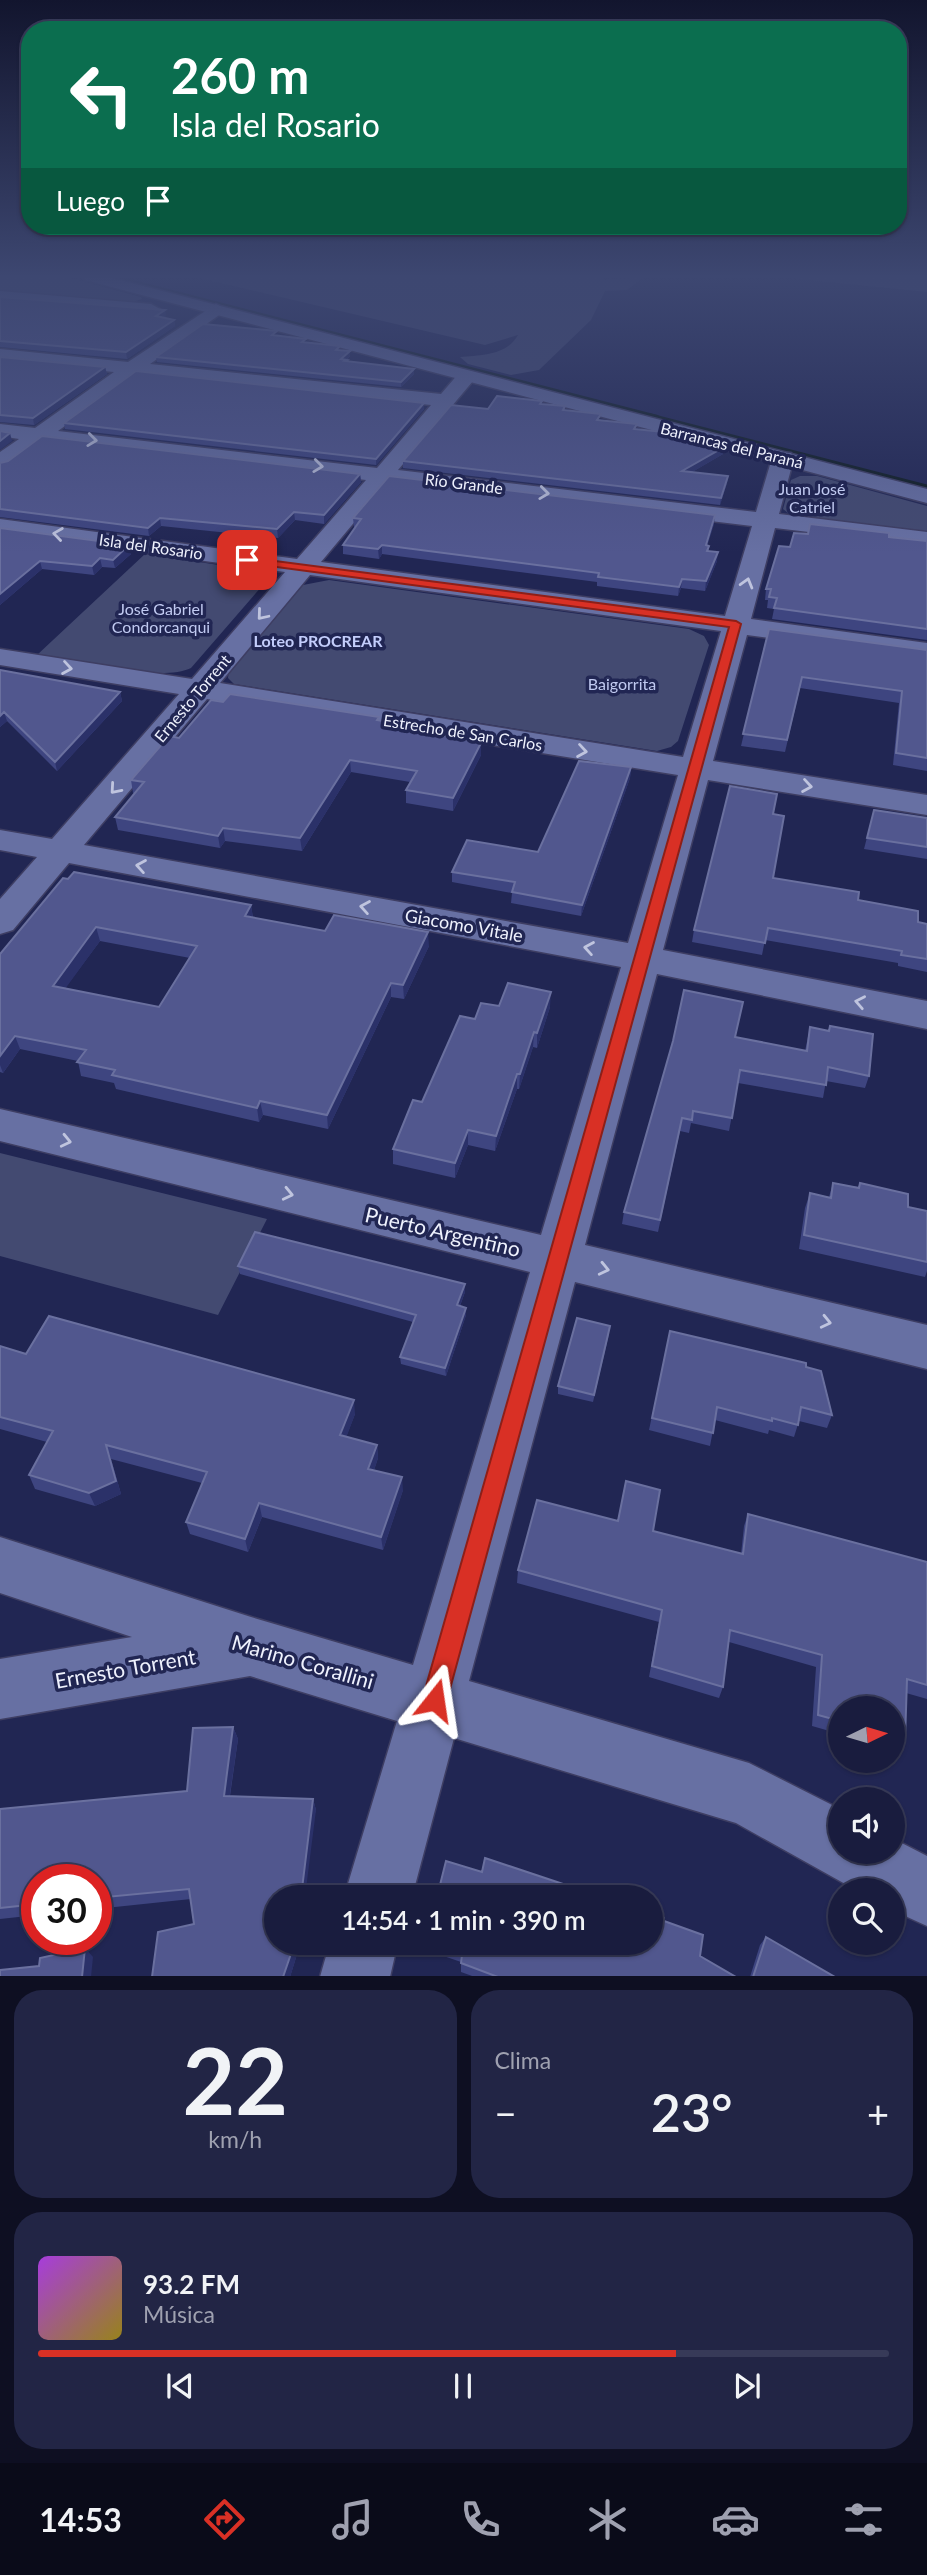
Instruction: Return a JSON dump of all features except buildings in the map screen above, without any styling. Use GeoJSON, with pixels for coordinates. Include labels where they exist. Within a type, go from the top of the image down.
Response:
{"type":"FeatureCollection","features":[{"type":"Feature","properties":{"kind":"street"},"geometry":{"type":"LineString","coordinates":[[0,462],[132,369]]}},
{"type":"Feature","properties":{"kind":"street"},"geometry":{"type":"LineString","coordinates":[[134,369],[444,400]]}},
{"type":"Feature","properties":{"kind":"street","name":"Barrancas del Paraná"},"geometry":{"type":"LineString","coordinates":[[437,369],[927,496]]}},
{"type":"Feature","properties":{"kind":"street","name":"Ernesto Torrent"},"geometry":{"type":"LineString","coordinates":[[0,922],[466,377]]}},
{"type":"Feature","properties":{"kind":"street","name":"Río Grande"},"geometry":{"type":"LineString","coordinates":[[0,430],[927,538]]}},
{"type":"Feature","properties":{"kind":"street"},"geometry":{"type":"LineString","coordinates":[[381,1885],[783,458]]}},
{"type":"Feature","properties":{"kind":"street","name":"Isla del Rosario"},"geometry":{"type":"LineString","coordinates":[[0,526],[927,651]]}},
{"type":"Feature","properties":{"kind":"street","name":"Estrecho de San Carlos"},"geometry":{"type":"LineString","coordinates":[[0,657],[927,805]]}},
{"type":"Feature","properties":{"kind":"street","name":"Giacomo Vitale"},"geometry":{"type":"LineString","coordinates":[[0,840],[642,958],[927,1015]]}},
{"type":"Feature","properties":{"kind":"street","name":"Puerto Argentino"},"geometry":{"type":"LineString","coordinates":[[0,1125],[927,1347]]}},
{"type":"Feature","properties":{"kind":"street","name":"Marino Corallini"},"geometry":{"type":"LineString","coordinates":[[0,1565],[251,1647],[749,1795],[828,1838]]}},
{"type":"Feature","properties":{"kind":"street","name":"Ernesto Torrent"},"geometry":{"type":"LineString","coordinates":[[0,1689],[251,1647]]}},
{"type":"Feature","properties":{"kind":"street"},"geometry":{"type":"LineString","coordinates":[[874,1864],[927,1892]]}},
{"type":"Feature","properties":{"kind":"street"},"geometry":{"type":"LineString","coordinates":[[355,1976],[361,1955]]}},
{"type":"Feature","properties":{"kind":"green space"},"geometry":{"type":"Polygon","coordinates":[[[488,369],[540,369],[539,370],[511,375],[488,369]]]}},
{"type":"Feature","properties":{"kind":"green space","name":"Juan José Catriel"},"geometry":{"type":"Polygon","coordinates":[[[800,476],[817,476],[927,506],[927,533],[793,517],[783,509],[791,480],[800,476]]]}},
{"type":"Feature","properties":{"kind":"green space","name":"José Gabriel Condorcanqui"},"geometry":{"type":"Polygon","coordinates":[[[145,554],[260,571],[269,578],[191,668],[177,672],[139,672],[37,655],[145,554]]]}},
{"type":"Feature","properties":{"kind":"green space","name":"Baigorrita"},"geometry":{"type":"Polygon","coordinates":[[[329,580],[689,629],[704,636],[709,645],[678,741],[671,747],[657,751],[234,684],[228,678],[229,671],[303,585],[329,580]]]}},
{"type":"Feature","properties":{"kind":"green space"},"geometry":{"type":"Polygon","coordinates":[[[0,1153],[267,1219],[218,1315],[0,1256],[0,1153]]]}},
{"type":"Feature","properties":{"kind":"waterway"},"geometry":{"type":"LineString","coordinates":[[468,369],[657,418]]}},
{"type":"Feature","properties":{"kind":"waterway"},"geometry":{"type":"LineString","coordinates":[[650,417],[927,488]]}},
{"type":"Feature","properties":{"kind":"district","name":"Loteo PROCREAR"},"geometry":{"type":"Point","coordinates":[318,640]}},
{"type":"Feature","properties":{"kind":"route"},"geometry":{"type":"LineString","coordinates":[[247,560],[736,624],[435,1700]]}}]}
